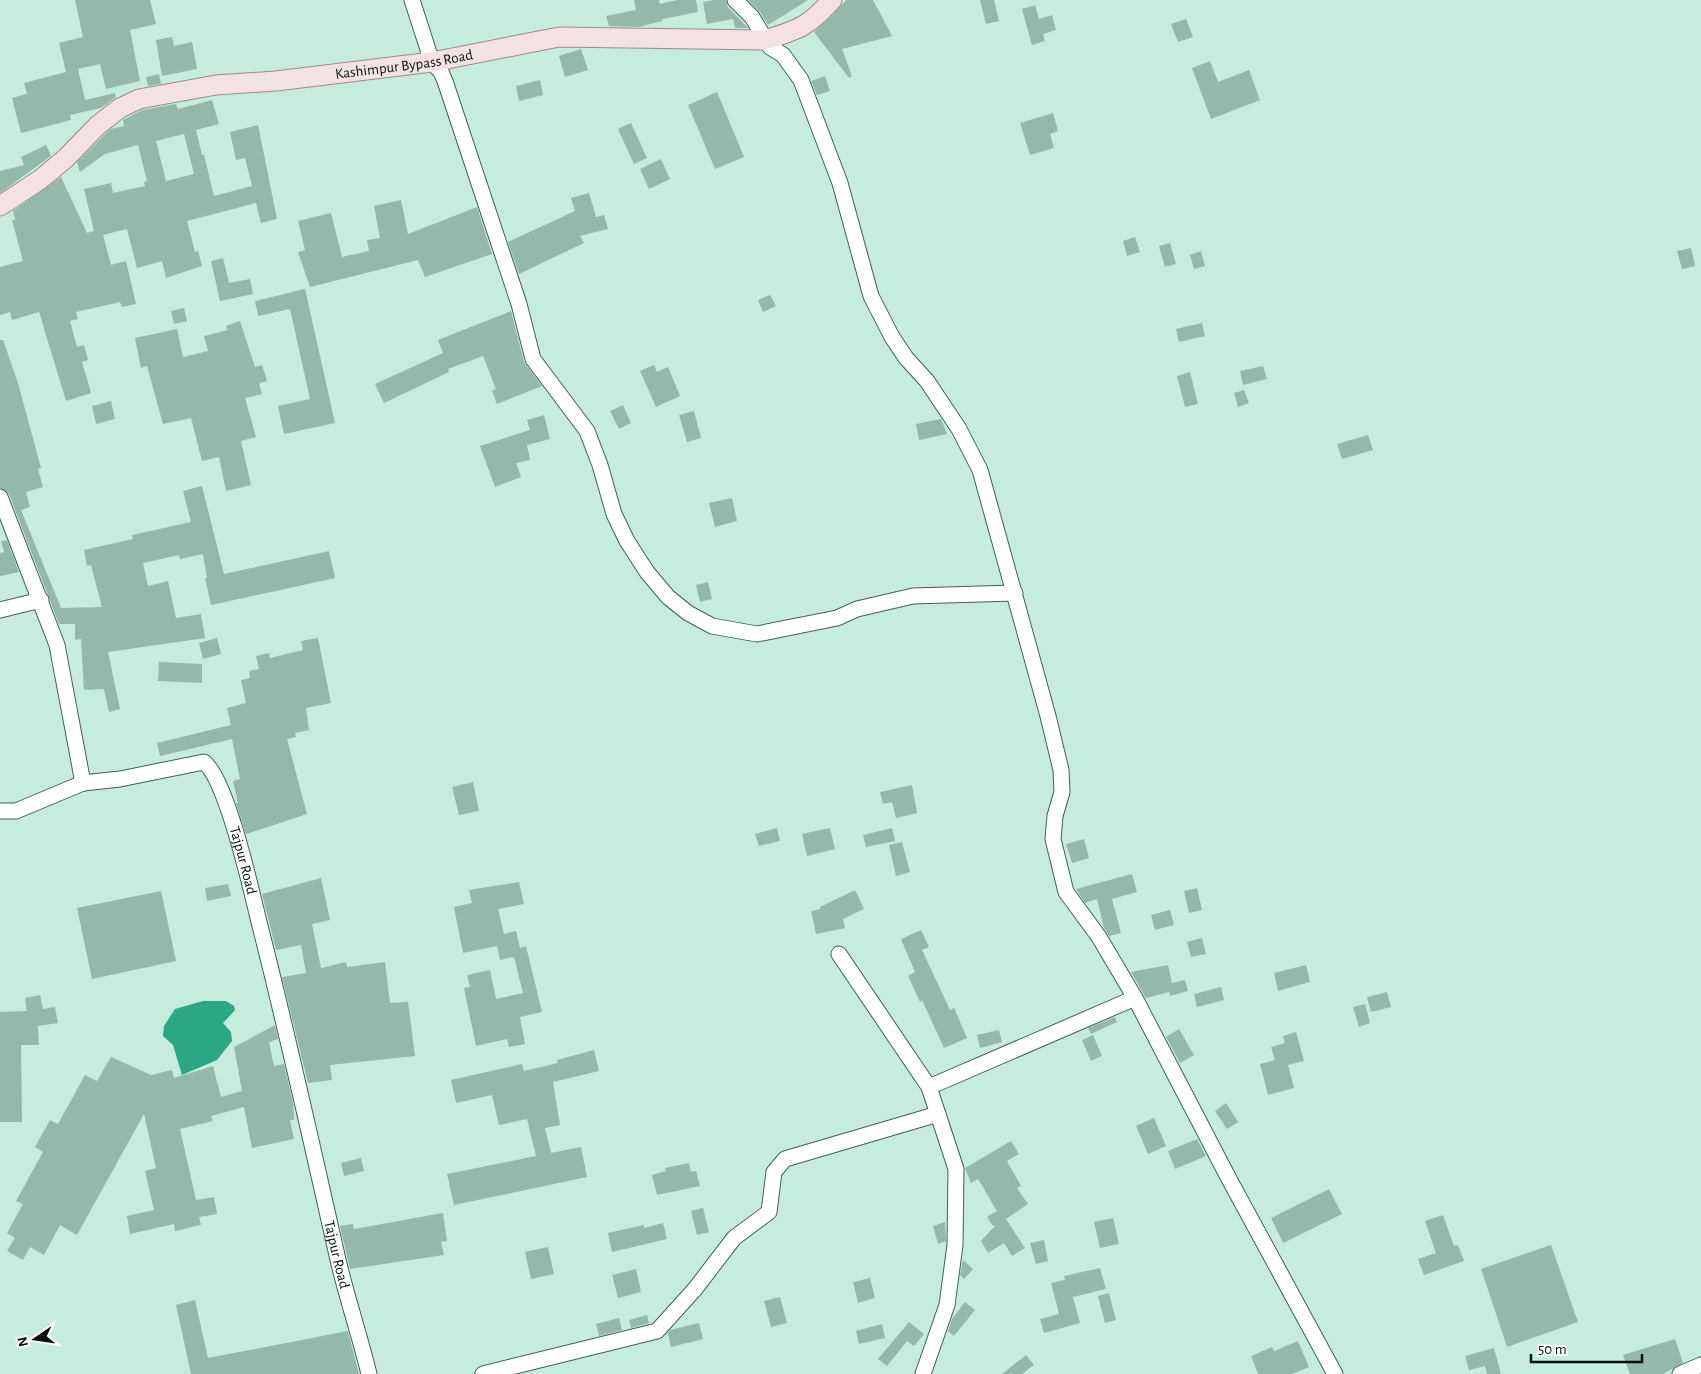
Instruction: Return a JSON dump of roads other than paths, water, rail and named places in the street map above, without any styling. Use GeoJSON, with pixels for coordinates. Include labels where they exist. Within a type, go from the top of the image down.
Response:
{"type":"FeatureCollection","features":[{"type":"Feature","properties":{"kind":"main road","name":"Kashimpur Bypass Road"},"geometry":{"type":"LineString","coordinates":[[0,206],[41,179],[112,114],[139,99],[216,84],[276,81],[432,62],[559,37],[765,40],[794,31],[814,20],[832,0]]}},
{"type":"Feature","properties":{"kind":"street"},"geometry":{"type":"LineString","coordinates":[[412,0],[432,62],[441,72],[445,81],[519,304],[533,360],[587,432],[600,465],[614,514],[627,541],[646,572],[668,597],[688,613],[712,626],[757,634],[837,618],[857,609],[913,596],[1015,593]]}},
{"type":"Feature","properties":{"kind":"street"},"geometry":{"type":"LineString","coordinates":[[735,0],[752,17],[770,47],[783,54],[801,80],[840,183],[871,296],[892,337],[906,358],[927,381],[973,454],[987,495],[1015,593],[1061,770],[1062,792],[1054,816],[1053,839],[1061,877],[1072,903],[1099,937],[1135,998],[1228,1177],[1335,1374]]}},
{"type":"Feature","properties":{"kind":"street"},"geometry":{"type":"LineString","coordinates":[[0,497],[57,645],[83,783]]}},
{"type":"Feature","properties":{"kind":"street"},"geometry":{"type":"LineString","coordinates":[[0,610],[41,600]]}},
{"type":"Feature","properties":{"kind":"street","name":"Tajpur Road"},"geometry":{"type":"LineString","coordinates":[[0,811],[16,811],[83,783],[120,779],[197,762],[204,762],[209,765],[225,799],[248,876],[290,1041],[343,1280],[358,1328],[369,1374]]}},
{"type":"Feature","properties":{"kind":"street"},"geometry":{"type":"LineString","coordinates":[[839,954],[929,1087],[956,1169],[955,1245],[947,1305],[923,1374]]}},
{"type":"Feature","properties":{"kind":"street"},"geometry":{"type":"LineString","coordinates":[[929,1087],[1135,998]]}},
{"type":"Feature","properties":{"kind":"street"},"geometry":{"type":"LineString","coordinates":[[482,1374],[657,1331],[695,1289],[734,1238],[769,1212],[774,1172],[785,1159],[938,1114]]}},
{"type":"Feature","properties":{"kind":"street"},"geometry":{"type":"LineString","coordinates":[[1680,1374],[1701,1365]]}}]}
